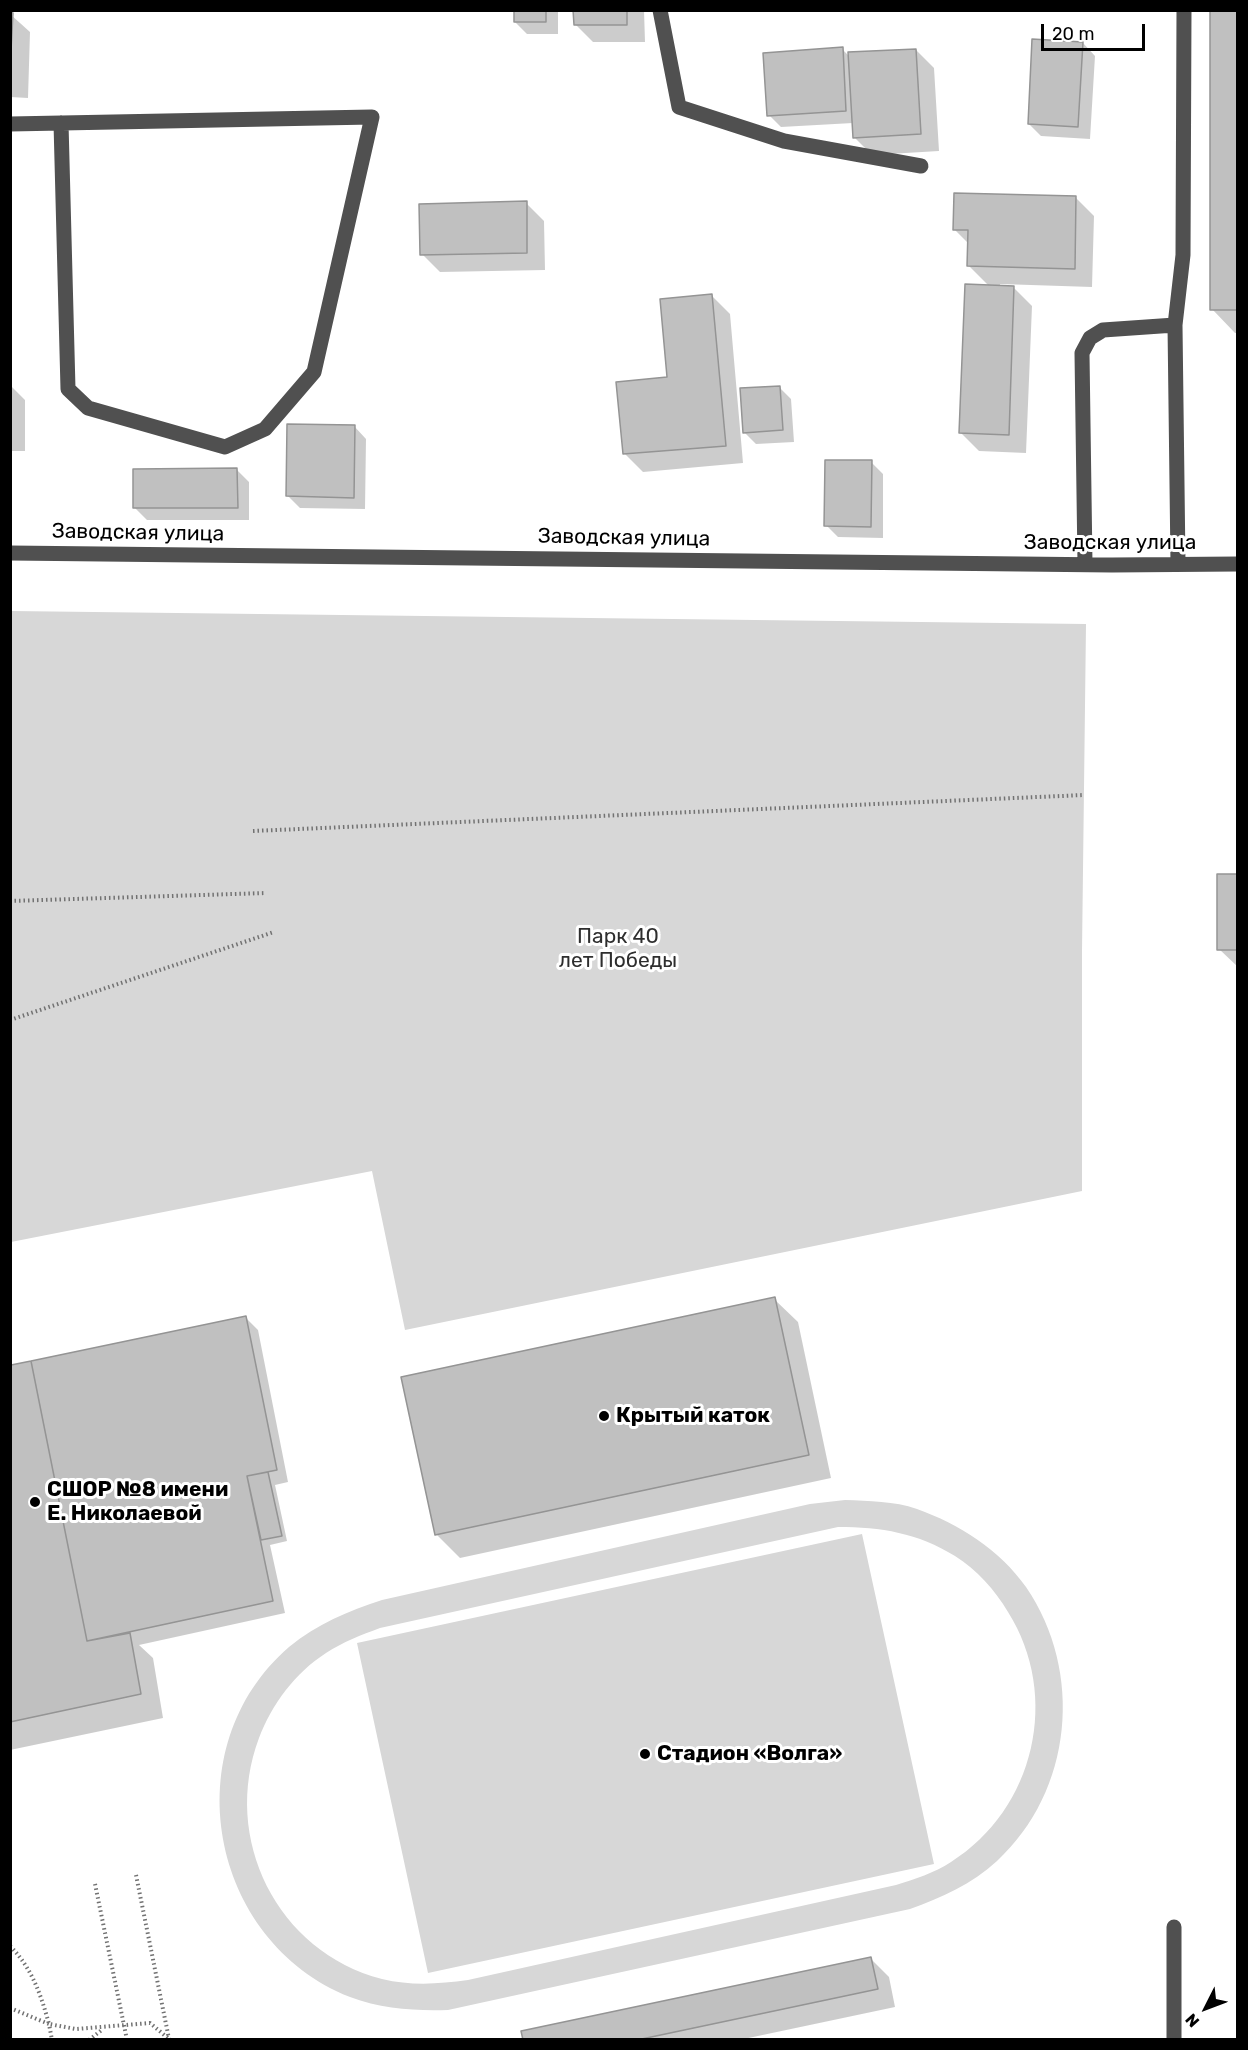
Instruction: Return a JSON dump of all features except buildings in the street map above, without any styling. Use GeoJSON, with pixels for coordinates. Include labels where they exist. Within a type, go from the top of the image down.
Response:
{"type":"FeatureCollection","features":[{"type":"Feature","properties":{"kind":"street"},"geometry":{"type":"LineString","coordinates":[[660,10],[679,107],[784,141],[921,166]]}},
{"type":"Feature","properties":{"kind":"street"},"geometry":{"type":"LineString","coordinates":[[1178,564],[1175,325],[1183,255],[1184,10]]}},
{"type":"Feature","properties":{"kind":"street"},"geometry":{"type":"LineString","coordinates":[[10,123],[372,117],[314,372],[265,429],[225,447],[88,408],[68,389],[61,123]]}},
{"type":"Feature","properties":{"kind":"street"},"geometry":{"type":"LineString","coordinates":[[1085,564],[1082,353],[1090,338],[1103,330],[1175,325]]}},
{"type":"Feature","properties":{"kind":"street","name":"Заводская улица"},"geometry":{"type":"LineString","coordinates":[[10,552],[1238,564]]}},
{"type":"Feature","properties":{"kind":"street"},"geometry":{"type":"LineString","coordinates":[[1174,1927],[1174,2040]]}},
{"type":"Feature","properties":{"kind":"path"},"geometry":{"type":"LineString","coordinates":[[253,831],[1084,795]]}},
{"type":"Feature","properties":{"kind":"path"},"geometry":{"type":"LineString","coordinates":[[10,901],[266,893]]}},
{"type":"Feature","properties":{"kind":"path"},"geometry":{"type":"LineString","coordinates":[[10,1020],[274,932]]}},
{"type":"Feature","properties":{"kind":"path"},"geometry":{"type":"LineString","coordinates":[[136,1875],[169,2039]]}},
{"type":"Feature","properties":{"kind":"path"},"geometry":{"type":"LineString","coordinates":[[95,1884],[127,2040]]}},
{"type":"Feature","properties":{"kind":"path"},"geometry":{"type":"LineString","coordinates":[[10,1946],[21,1957],[39,1988],[52,2040]]}},
{"type":"Feature","properties":{"kind":"path"},"geometry":{"type":"LineString","coordinates":[[10,2008],[49,2024],[70,2029],[150,2023],[169,2039]]}},
{"type":"Feature","properties":{"kind":"path"},"geometry":{"type":"LineString","coordinates":[[89,2040],[104,2028]]}},
{"type":"Feature","properties":{"kind":"green space","name":"Парк 40 лет Победы"},"geometry":{"type":"Polygon","coordinates":[[[11,611],[1086,624],[1082,1191],[405,1330],[372,1171],[11,1242],[11,611]]]}},
{"type":"Feature","properties":{"kind":"green space"},"geometry":{"type":"Polygon","coordinates":[[[845,1500],[890,1503],[908,1506],[948,1522],[978,1540],[1004,1561],[1026,1587],[1045,1620],[1057,1656],[1062,1693],[1062,1730],[1055,1766],[1042,1801],[1022,1833],[997,1861],[977,1877],[956,1890],[910,1909],[448,2010],[399,2008],[350,1997],[302,1970],[265,1933],[238,1888],[223,1838],[220,1787],[230,1736],[253,1688],[289,1647],[333,1619],[382,1600],[810,1504],[845,1500]],[[838,1527],[380,1628],[326,1653],[304,1670],[278,1701],[264,1725],[249,1776],[247,1814],[254,1851],[267,1886],[287,1917],[313,1944],[345,1965],[393,1981],[446,1983],[896,1885],[931,1873],[951,1862],[980,1839],[1003,1812],[1020,1782],[1031,1749],[1035,1714],[1033,1679],[1024,1645],[1008,1612],[997,1596],[978,1574],[955,1556],[913,1537],[884,1530],[838,1527]]]}},
{"type":"Feature","properties":{"kind":"green space","name":"Стадион «Волга»"},"geometry":{"type":"Polygon","coordinates":[[[862,1534],[934,1864],[428,1973],[357,1643],[862,1534]]]}},
{"type":"Feature","properties":{"kind":"place","name":"Крытый каток"},"geometry":{"type":"Point","coordinates":[604,1416]}},
{"type":"Feature","properties":{"kind":"place","name":"СШОР №8 имени Е. Николаевой"},"geometry":{"type":"Point","coordinates":[35,1502]}},
{"type":"Feature","properties":{"kind":"place","name":"Стадион «Волга»"},"geometry":{"type":"Point","coordinates":[645,1754]}}]}
